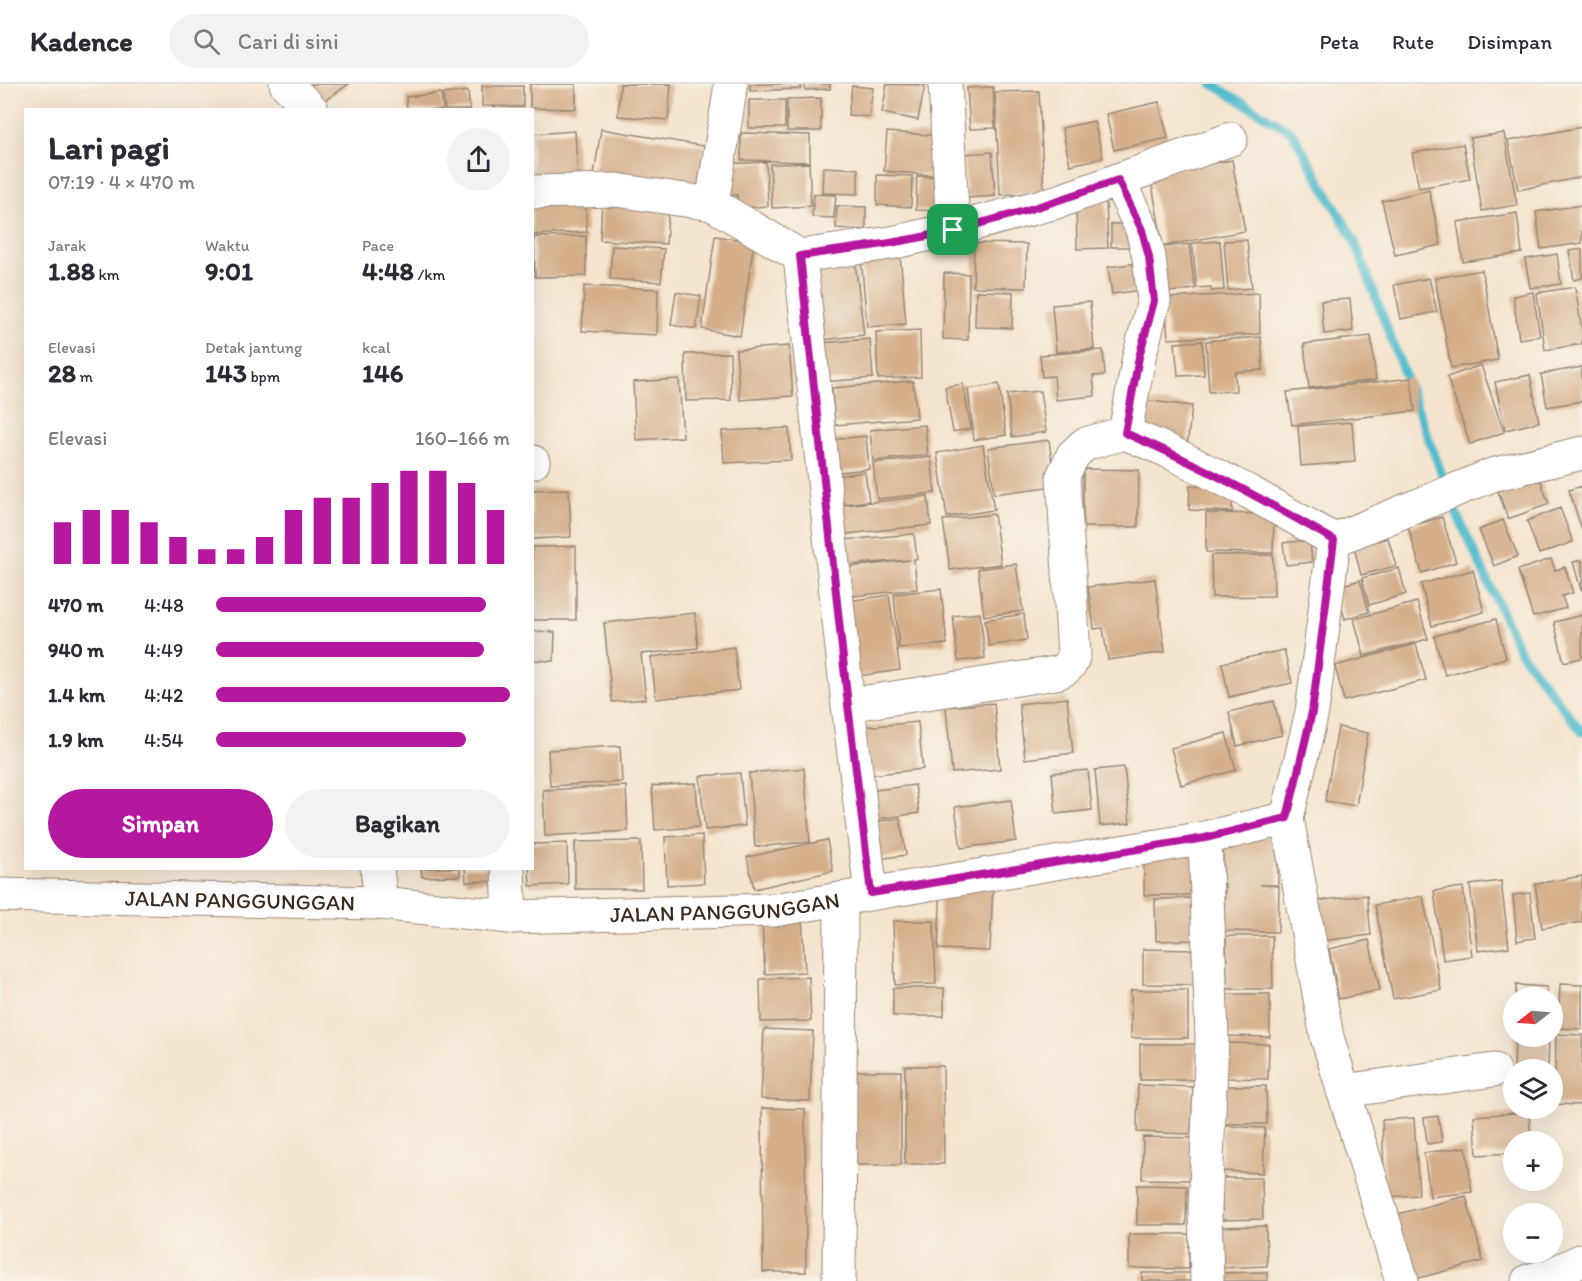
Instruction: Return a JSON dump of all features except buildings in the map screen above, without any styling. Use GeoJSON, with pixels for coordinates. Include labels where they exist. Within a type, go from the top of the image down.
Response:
{"type":"FeatureCollection","features":[{"type":"Feature","properties":{"kind":"street"},"geometry":{"type":"LineString","coordinates":[[286,84],[310,108]]}},
{"type":"Feature","properties":{"kind":"street"},"geometry":{"type":"LineString","coordinates":[[712,204],[730,84]]}},
{"type":"Feature","properties":{"kind":"street"},"geometry":{"type":"LineString","coordinates":[[945,84],[953,230]]}},
{"type":"Feature","properties":{"kind":"street"},"geometry":{"type":"LineString","coordinates":[[534,192],[616,190],[712,204],[800,256],[891,243],[953,230],[1060,201],[1231,139]]}},
{"type":"Feature","properties":{"kind":"street"},"geometry":{"type":"LineString","coordinates":[[1118,180],[1142,230],[1154,294],[1139,357],[1125,433]]}},
{"type":"Feature","properties":{"kind":"street","name":"JALAN PANGGUNGGAN"},"geometry":{"type":"LineString","coordinates":[[0,895],[381,903],[510,917],[774,910],[856,896],[848,705],[800,256]]}},
{"type":"Feature","properties":{"kind":"street"},"geometry":{"type":"LineString","coordinates":[[848,705],[1056,674],[1065,670],[1072,663],[1074,654],[1063,476],[1073,455],[1085,444],[1125,433],[1166,450],[1229,482],[1334,540]]}},
{"type":"Feature","properties":{"kind":"street"},"geometry":{"type":"LineString","coordinates":[[1334,540],[1492,475],[1582,453]]}},
{"type":"Feature","properties":{"kind":"street"},"geometry":{"type":"LineString","coordinates":[[1334,540],[1312,712],[1287,818],[1327,1037],[1402,1281]]}},
{"type":"Feature","properties":{"kind":"street"},"geometry":{"type":"LineString","coordinates":[[839,1281],[856,896],[1205,838],[1287,818]]}},
{"type":"Feature","properties":{"kind":"street"},"geometry":{"type":"LineString","coordinates":[[1205,838],[1212,1039],[1205,1209],[1207,1281]]}},
{"type":"Feature","properties":{"kind":"street"},"geometry":{"type":"LineString","coordinates":[[377,870],[381,903]]}},
{"type":"Feature","properties":{"kind":"street"},"geometry":{"type":"LineString","coordinates":[[508,870],[510,917]]}},
{"type":"Feature","properties":{"kind":"street"},"geometry":{"type":"LineString","coordinates":[[1344,1091],[1494,1070]]}},
{"type":"Feature","properties":{"kind":"street"},"geometry":{"type":"LineString","coordinates":[[1543,1279],[1582,1260]]}},
{"type":"Feature","properties":{"kind":"waterway"},"geometry":{"type":"LineString","coordinates":[[1212,84],[1292,132],[1355,242],[1456,512],[1520,652],[1582,732]]}},
{"type":"Feature","properties":{"kind":"route"},"geometry":{"type":"LineString","coordinates":[[1118,180],[1142,230],[1149,257],[1154,301],[1139,357],[1125,433],[1166,450],[1249,492],[1334,540],[1312,712],[1287,818],[1205,838],[871,893],[848,705],[800,256],[891,243],[953,230],[1060,201],[1118,180]]}}]}
